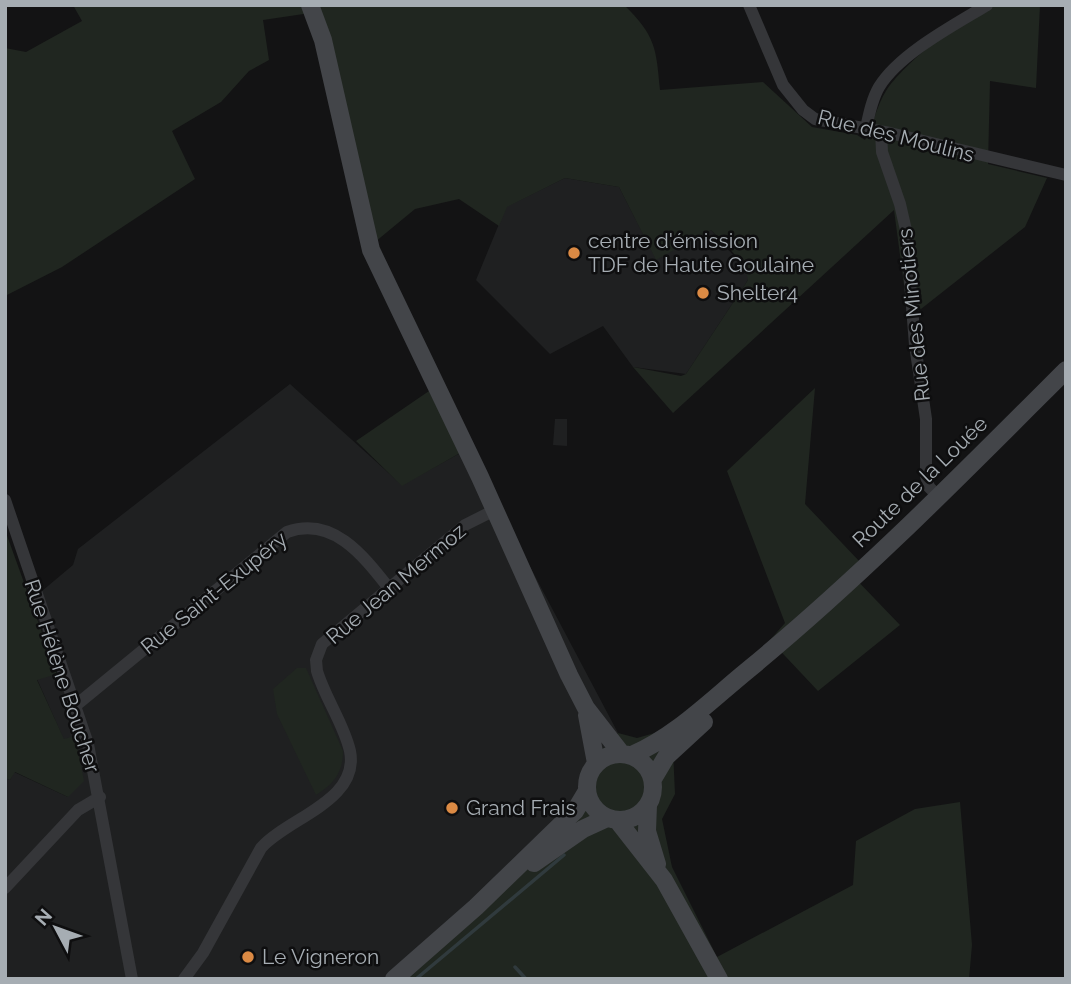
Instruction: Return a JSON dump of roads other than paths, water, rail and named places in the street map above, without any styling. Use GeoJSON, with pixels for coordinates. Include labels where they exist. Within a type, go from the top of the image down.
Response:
{"type":"FeatureCollection","features":[{"type":"Feature","properties":{"kind":"main road"},"geometry":{"type":"LineString","coordinates":[[310,5],[323,40],[341,112],[366,237],[586,708],[596,763]]}},
{"type":"Feature","properties":{"kind":"main road","name":"Route de la Louée"},"geometry":{"type":"LineString","coordinates":[[653,779],[666,757],[748,682],[803,625],[939,497],[1066,370]]}},
{"type":"Feature","properties":{"kind":"main road","name":"Route de la Louée"},"geometry":{"type":"LineString","coordinates":[[627,754],[674,733],[803,625]]}},
{"type":"Feature","properties":{"kind":"main road"},"geometry":{"type":"LineString","coordinates":[[586,708],[627,754],[646,765],[653,779],[647,831],[664,880],[719,979]]}},
{"type":"Feature","properties":{"kind":"main road"},"geometry":{"type":"LineString","coordinates":[[627,754],[603,757],[596,763],[587,781],[587,791],[593,807],[612,819],[664,880]]}},
{"type":"Feature","properties":{"kind":"main road"},"geometry":{"type":"LineString","coordinates":[[394,979],[476,907],[575,811],[587,791]]}},
{"type":"Feature","properties":{"kind":"main road"},"geometry":{"type":"LineString","coordinates":[[476,907],[583,829],[612,819],[635,817],[648,805]]}},
{"type":"Feature","properties":{"kind":"street","name":"Rue des Moulins"},"geometry":{"type":"LineString","coordinates":[[749,5],[772,65],[803,110],[828,124],[881,131],[1066,175]]}},
{"type":"Feature","properties":{"kind":"street"},"geometry":{"type":"LineString","coordinates":[[866,128],[872,104],[886,77],[941,34],[987,5]]}},
{"type":"Feature","properties":{"kind":"street","name":"Rue des Minotiers"},"geometry":{"type":"LineString","coordinates":[[881,131],[881,152],[901,204],[906,230],[915,345],[926,419],[927,483],[939,497]]}},
{"type":"Feature","properties":{"kind":"street","name":"Rue Hélène Boucher"},"geometry":{"type":"LineString","coordinates":[[5,500],[88,744],[132,979]]}},
{"type":"Feature","properties":{"kind":"street","name":"Rue Jean Mermoz"},"geometry":{"type":"LineString","coordinates":[[184,979],[203,953],[261,848],[270,837],[335,795],[346,782],[351,767],[350,750],[321,685],[316,660],[322,644],[465,525],[495,510]]}},
{"type":"Feature","properties":{"kind":"street","name":"Rue Saint-Exupéry"},"geometry":{"type":"LineString","coordinates":[[75,706],[287,532],[316,526],[332,532],[356,551],[388,587]]}},
{"type":"Feature","properties":{"kind":"street"},"geometry":{"type":"LineString","coordinates":[[5,888],[78,810],[100,797]]}},
{"type":"Feature","properties":{"kind":"waterway"},"geometry":{"type":"LineString","coordinates":[[416,979],[564,855]]}},
{"type":"Feature","properties":{"kind":"waterway"},"geometry":{"type":"LineString","coordinates":[[515,967],[526,979]]}},
{"type":"Feature","properties":{"kind":"place","name":"centre d'émission TDF de Haute Goulaine"},"geometry":{"type":"Point","coordinates":[574,253]}},
{"type":"Feature","properties":{"kind":"place","name":"Shelter4"},"geometry":{"type":"Point","coordinates":[703,293]}},
{"type":"Feature","properties":{"kind":"place","name":"Grand Frais"},"geometry":{"type":"Point","coordinates":[452,808]}},
{"type":"Feature","properties":{"kind":"place","name":"Le Vigneron"},"geometry":{"type":"Point","coordinates":[248,957]}}]}
